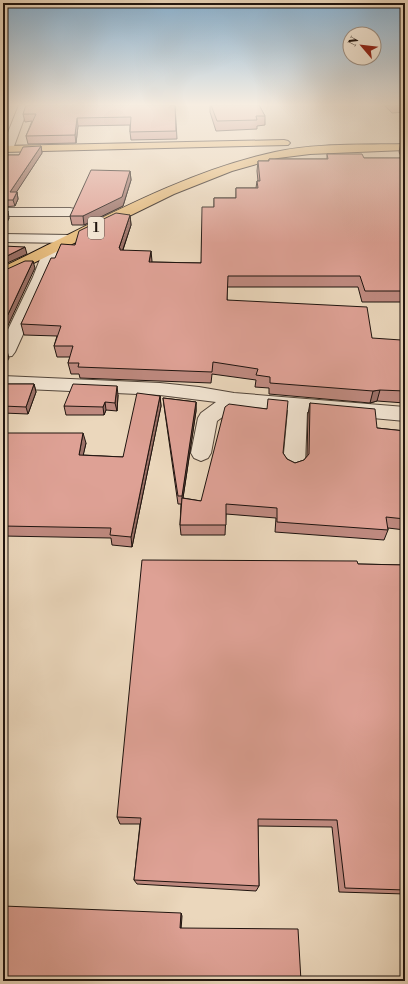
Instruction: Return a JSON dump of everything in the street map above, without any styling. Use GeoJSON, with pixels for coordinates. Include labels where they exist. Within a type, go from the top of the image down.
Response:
{"type":"FeatureCollection","features":[{"type":"Feature","properties":{"kind":"highway"},"geometry":{"type":"LineString","coordinates":[[172,151],[186,157]]}},
{"type":"Feature","properties":{"kind":"highway","name":"1"},"geometry":{"type":"LineString","coordinates":[[3,273],[189,182],[228,168],[277,155],[312,151]]}},
{"type":"Feature","properties":{"kind":"highway"},"geometry":{"type":"LineString","coordinates":[[189,182],[194,167]]}},
{"type":"Feature","properties":{"kind":"street"},"geometry":{"type":"LineString","coordinates":[[3,212],[70,212]]}},
{"type":"Feature","properties":{"kind":"street"},"geometry":{"type":"LineString","coordinates":[[3,238],[73,239]]}},
{"type":"Feature","properties":{"kind":"street"},"geometry":{"type":"LineString","coordinates":[[6,352],[41,277],[52,249]]}},
{"type":"Feature","properties":{"kind":"street"},"geometry":{"type":"LineString","coordinates":[[3,382],[160,389],[199,393],[234,399],[405,414]]}},
{"type":"Feature","properties":{"kind":"street"},"geometry":{"type":"LineString","coordinates":[[201,453],[208,418],[234,399]]}},
{"type":"Feature","properties":{"kind":"street"},"geometry":{"type":"LineString","coordinates":[[294,464],[298,405]]}},
{"type":"Feature","properties":{"kind":"building"},"geometry":{"type":"Polygon","coordinates":[[[21,151],[38,151],[10,192],[17,192],[13,200],[3,200],[3,155],[19,155],[21,151]]]}},
{"type":"Feature","properties":{"kind":"building"},"geometry":{"type":"Polygon","coordinates":[[[327,154],[362,154],[364,158],[405,158],[405,291],[365,291],[360,276],[228,276],[227,300],[367,307],[372,338],[401,340],[405,367],[405,391],[373,391],[270,383],[270,377],[256,375],[258,369],[213,362],[212,372],[78,367],[79,363],[68,363],[73,346],[54,346],[61,326],[21,324],[51,258],[55,258],[61,244],[75,245],[79,231],[116,213],[130,215],[119,248],[120,250],[151,251],[149,262],[201,263],[202,207],[214,207],[214,198],[236,198],[236,188],[258,188],[257,181],[260,181],[258,161],[269,161],[269,159],[328,159],[327,154]]]}},
{"type":"Feature","properties":{"kind":"building"},"geometry":{"type":"Polygon","coordinates":[[[91,170],[130,171],[122,197],[83,216],[70,216],[91,170]]]}},
{"type":"Feature","properties":{"kind":"building"},"geometry":{"type":"Polygon","coordinates":[[[3,211],[8,211],[5,218],[3,218],[3,211]]]}},
{"type":"Feature","properties":{"kind":"building"},"geometry":{"type":"Polygon","coordinates":[[[3,246],[25,247],[3,258],[3,246]]]}},
{"type":"Feature","properties":{"kind":"building"},"geometry":{"type":"Polygon","coordinates":[[[25,261],[33,261],[3,325],[3,271],[25,261]]]}},
{"type":"Feature","properties":{"kind":"building"},"geometry":{"type":"Polygon","coordinates":[[[3,351],[7,351],[3,358],[3,351]]]}},
{"type":"Feature","properties":{"kind":"building"},"geometry":{"type":"Polygon","coordinates":[[[3,384],[34,384],[26,407],[3,406],[3,384]]]}},
{"type":"Feature","properties":{"kind":"building"},"geometry":{"type":"Polygon","coordinates":[[[73,384],[117,386],[115,403],[105,402],[103,407],[64,406],[73,384]]]}},
{"type":"Feature","properties":{"kind":"building"},"geometry":{"type":"Polygon","coordinates":[[[137,393],[160,396],[131,537],[110,535],[111,528],[3,526],[3,433],[83,433],[79,455],[123,457],[137,393]]]}},
{"type":"Feature","properties":{"kind":"building"},"geometry":{"type":"Polygon","coordinates":[[[163,398],[196,402],[182,496],[178,496],[163,398]]]}},
{"type":"Feature","properties":{"kind":"building"},"geometry":{"type":"Polygon","coordinates":[[[268,399],[288,401],[283,453],[287,459],[295,463],[304,460],[309,454],[310,403],[375,409],[377,428],[405,431],[405,519],[386,517],[388,530],[277,522],[277,508],[226,504],[226,525],[180,525],[182,498],[201,501],[225,407],[229,404],[267,409],[268,399]]]}},
{"type":"Feature","properties":{"kind":"building"},"geometry":{"type":"Polygon","coordinates":[[[142,560],[357,561],[358,564],[405,565],[405,890],[345,888],[337,820],[258,819],[259,886],[134,880],[141,818],[117,817],[142,560]]]}},
{"type":"Feature","properties":{"kind":"building"},"geometry":{"type":"Polygon","coordinates":[[[3,906],[181,913],[180,928],[298,929],[301,981],[3,981],[3,906]]]}}]}
